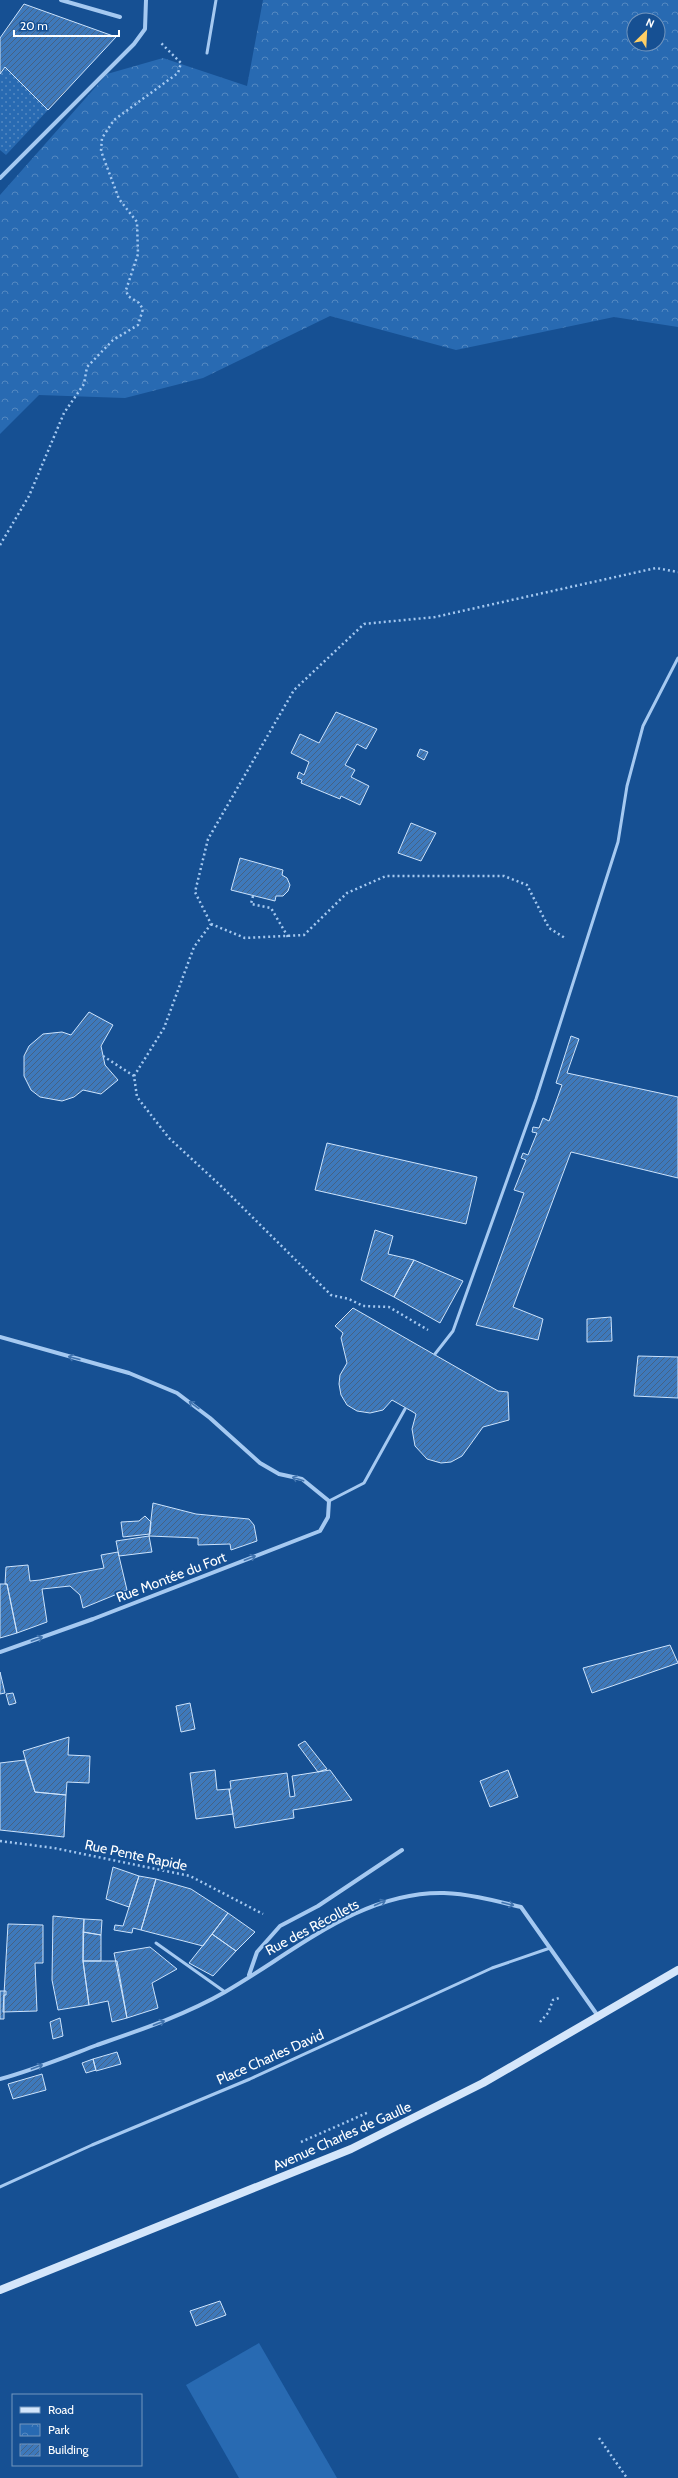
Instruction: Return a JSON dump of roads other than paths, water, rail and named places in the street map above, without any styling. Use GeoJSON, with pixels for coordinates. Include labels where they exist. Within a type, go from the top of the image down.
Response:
{"type":"FeatureCollection","features":[{"type":"Feature","properties":{"kind":"main road","name":"Avenue Charles de Gaulle"},"geometry":{"type":"LineString","coordinates":[[0,2290],[351,2149],[482,2083],[599,2017],[678,1970]]}},
{"type":"Feature","properties":{"kind":"street"},"geometry":{"type":"LineString","coordinates":[[61,0],[120,17]]}},
{"type":"Feature","properties":{"kind":"street"},"geometry":{"type":"LineString","coordinates":[[0,178],[134,44],[144,29],[146,0]]}},
{"type":"Feature","properties":{"kind":"street"},"geometry":{"type":"LineString","coordinates":[[0,1337],[129,1373],[177,1393],[210,1418],[260,1463],[279,1474],[302,1479],[330,1501]]}},
{"type":"Feature","properties":{"kind":"street","name":"Rue Montée du Fort"},"geometry":{"type":"LineString","coordinates":[[0,1652],[93,1619],[320,1531],[328,1517],[330,1501]]}},
{"type":"Feature","properties":{"kind":"street"},"geometry":{"type":"LineString","coordinates":[[249,1976],[257,1952],[280,1926],[318,1906],[402,1850]]}},
{"type":"Feature","properties":{"kind":"street","name":"Rue des Récollets"},"geometry":{"type":"LineString","coordinates":[[0,2079],[163,2021],[225,1992],[295,1946],[384,1901],[412,1895],[444,1893],[480,1897],[521,1907],[599,2017]]}},
{"type":"Feature","properties":{"kind":"lane"},"geometry":{"type":"LineString","coordinates":[[207,53],[216,0]]}},
{"type":"Feature","properties":{"kind":"lane"},"geometry":{"type":"LineString","coordinates":[[435,1354],[453,1331],[536,1099],[618,842],[627,786],[642,726],[678,658]]}},
{"type":"Feature","properties":{"kind":"lane"},"geometry":{"type":"LineString","coordinates":[[330,1501],[364,1483],[406,1409]]}},
{"type":"Feature","properties":{"kind":"lane"},"geometry":{"type":"LineString","coordinates":[[156,1943],[225,1992]]}},
{"type":"Feature","properties":{"kind":"lane","name":"Place Charles David"},"geometry":{"type":"LineString","coordinates":[[0,2187],[92,2145],[250,2079],[492,1968],[550,1948]]}}]}
